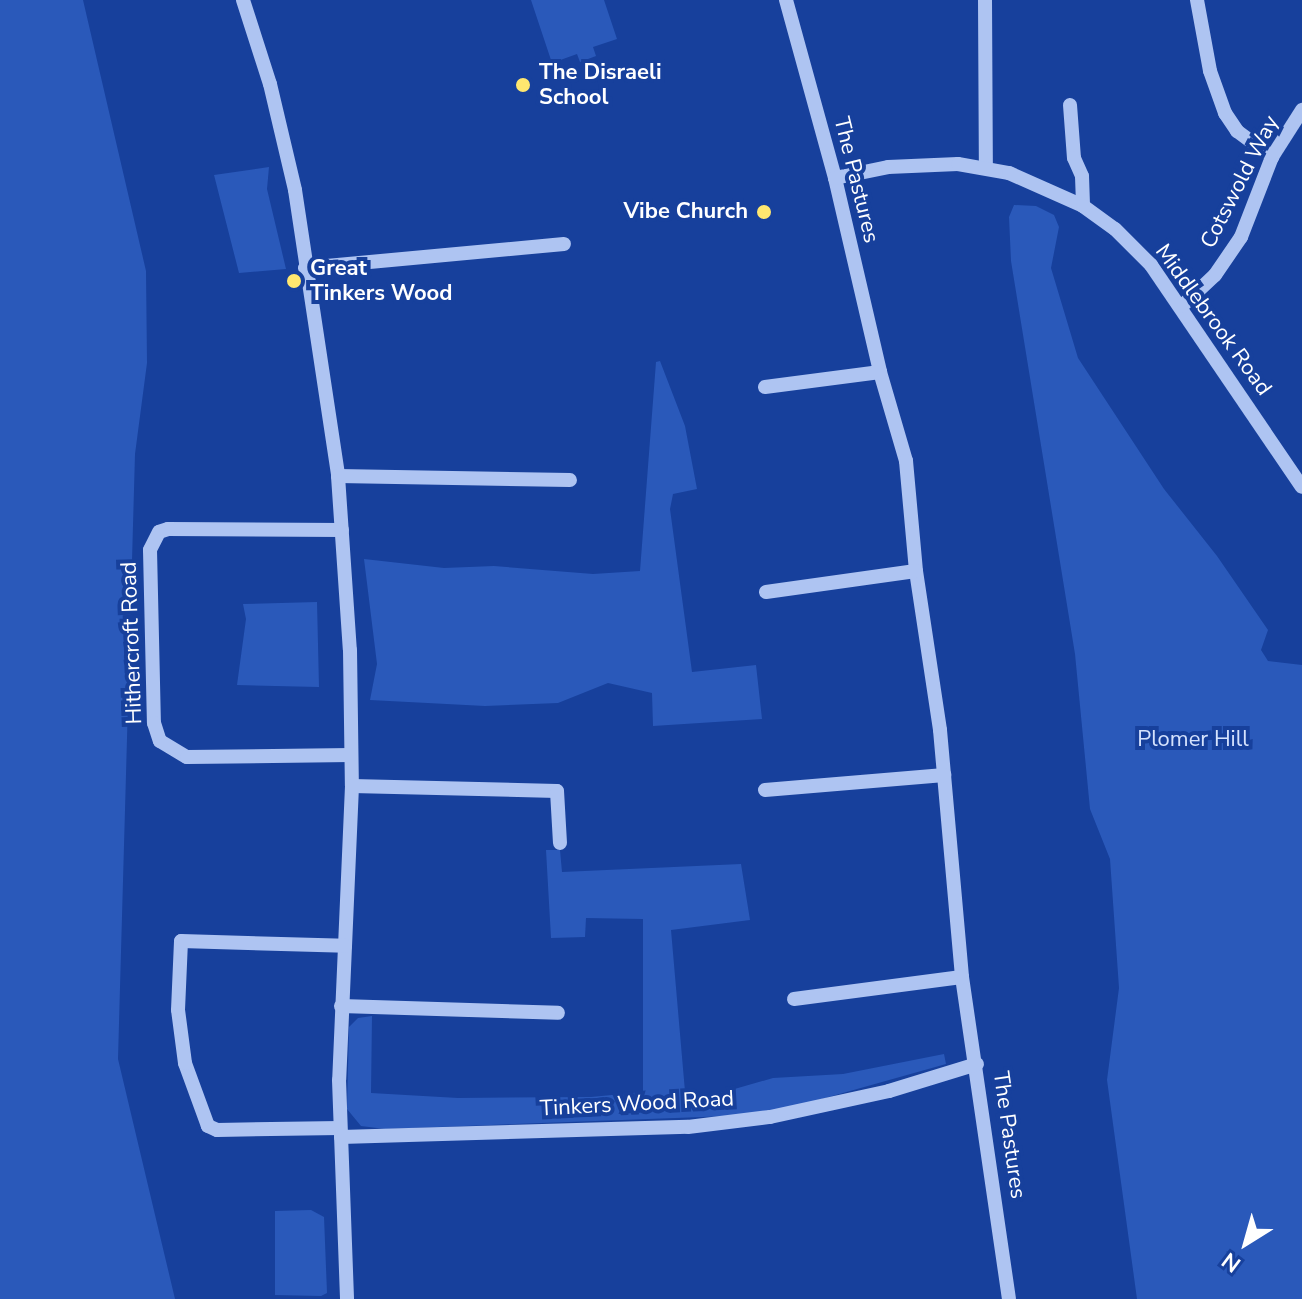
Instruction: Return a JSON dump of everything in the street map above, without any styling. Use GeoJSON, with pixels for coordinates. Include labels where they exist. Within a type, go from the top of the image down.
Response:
{"type":"FeatureCollection","features":[{"type":"Feature","properties":{"kind":"street"},"geometry":{"type":"LineString","coordinates":[[243,0],[270,84],[295,190],[338,476],[350,650],[352,786],[341,1006],[340,1133],[347,1299]]}},
{"type":"Feature","properties":{"kind":"street","name":"The Pastures"},"geometry":{"type":"LineString","coordinates":[[786,0],[835,178],[880,372],[906,461],[916,571],[944,775],[962,977],[1009,1299]]}},
{"type":"Feature","properties":{"kind":"street"},"geometry":{"type":"LineString","coordinates":[[985,0],[986,168]]}},
{"type":"Feature","properties":{"kind":"street"},"geometry":{"type":"LineString","coordinates":[[1197,0],[1210,71],[1225,113],[1237,131],[1272,157]]}},
{"type":"Feature","properties":{"kind":"street"},"geometry":{"type":"LineString","coordinates":[[1070,105],[1074,158],[1082,176],[1083,206]]}},
{"type":"Feature","properties":{"kind":"street","name":"Cotswold Way"},"geometry":{"type":"LineString","coordinates":[[1182,306],[1215,275],[1241,237],[1272,157],[1302,110]]}},
{"type":"Feature","properties":{"kind":"street","name":"Middlebrook Road"},"geometry":{"type":"LineString","coordinates":[[835,178],[926,163],[986,168],[1033,181],[1083,206],[1115,229],[1151,265],[1182,306],[1302,487]]}},
{"type":"Feature","properties":{"kind":"street"},"geometry":{"type":"LineString","coordinates":[[305,268],[564,244]]}},
{"type":"Feature","properties":{"kind":"street"},"geometry":{"type":"LineString","coordinates":[[765,387],[880,372]]}},
{"type":"Feature","properties":{"kind":"street"},"geometry":{"type":"LineString","coordinates":[[338,476],[570,480]]}},
{"type":"Feature","properties":{"kind":"street","name":"Hithercroft Road"},"geometry":{"type":"LineString","coordinates":[[342,530],[168,529],[159,532],[150,550],[154,723],[160,741],[187,757],[351,755]]}},
{"type":"Feature","properties":{"kind":"street"},"geometry":{"type":"LineString","coordinates":[[766,592],[916,571]]}},
{"type":"Feature","properties":{"kind":"street"},"geometry":{"type":"LineString","coordinates":[[765,790],[944,775]]}},
{"type":"Feature","properties":{"kind":"street"},"geometry":{"type":"LineString","coordinates":[[352,786],[557,791],[560,843]]}},
{"type":"Feature","properties":{"kind":"street"},"geometry":{"type":"LineString","coordinates":[[340,1133],[217,1130],[208,1126],[185,1063],[178,1010],[181,941],[345,946]]}},
{"type":"Feature","properties":{"kind":"street"},"geometry":{"type":"LineString","coordinates":[[794,999],[962,977]]}},
{"type":"Feature","properties":{"kind":"street"},"geometry":{"type":"LineString","coordinates":[[341,1006],[558,1013]]}},
{"type":"Feature","properties":{"kind":"street","name":"Tinkers Wood Road"},"geometry":{"type":"LineString","coordinates":[[340,1133],[688,1127],[770,1117],[889,1091],[977,1064]]}},
{"type":"Feature","properties":{"kind":"green space"},"geometry":{"type":"Polygon","coordinates":[[[0,0],[83,0],[146,271],[147,363],[135,454],[118,1059],[175,1299],[0,1299],[0,0]]]}},
{"type":"Feature","properties":{"kind":"green space"},"geometry":{"type":"Polygon","coordinates":[[[531,0],[604,0],[617,39],[593,47],[596,56],[580,62],[577,54],[552,63],[531,0]]]}},
{"type":"Feature","properties":{"kind":"green space"},"geometry":{"type":"Polygon","coordinates":[[[269,167],[267,189],[286,269],[239,273],[214,175],[269,167]]]}},
{"type":"Feature","properties":{"kind":"green space","name":"Plomer Hill"},"geometry":{"type":"Polygon","coordinates":[[[1014,205],[1036,206],[1054,215],[1059,227],[1051,268],[1078,358],[1164,489],[1217,556],[1268,630],[1261,650],[1268,661],[1302,665],[1302,1299],[1137,1299],[1107,1080],[1119,988],[1110,859],[1090,809],[1075,654],[1011,261],[1009,217],[1014,205]]]}},
{"type":"Feature","properties":{"kind":"green space"},"geometry":{"type":"Polygon","coordinates":[[[660,361],[685,426],[697,489],[673,494],[670,509],[692,672],[756,665],[762,719],[653,726],[652,693],[608,683],[558,703],[485,706],[370,700],[377,664],[364,559],[444,568],[494,566],[593,574],[640,571],[656,362],[660,361]]]}},
{"type":"Feature","properties":{"kind":"green space"},"geometry":{"type":"Polygon","coordinates":[[[317,602],[319,687],[237,685],[246,619],[243,604],[317,602]]]}},
{"type":"Feature","properties":{"kind":"green space"},"geometry":{"type":"Polygon","coordinates":[[[546,850],[560,850],[562,872],[741,864],[750,920],[671,930],[686,1103],[773,1078],[843,1074],[944,1054],[946,1064],[786,1109],[729,1116],[385,1129],[361,1126],[347,1109],[349,1027],[358,1018],[372,1016],[371,1093],[458,1098],[591,1097],[643,1092],[643,919],[586,918],[585,937],[551,938],[546,850]]]}},
{"type":"Feature","properties":{"kind":"green space"},"geometry":{"type":"Polygon","coordinates":[[[311,1210],[324,1217],[327,1293],[321,1296],[275,1295],[275,1211],[311,1210]]]}},
{"type":"Feature","properties":{"kind":"place","name":"The Disraeli School"},"geometry":{"type":"Point","coordinates":[523,85]}},
{"type":"Feature","properties":{"kind":"place","name":"Vibe Church"},"geometry":{"type":"Point","coordinates":[764,212]}},
{"type":"Feature","properties":{"kind":"place","name":"Great Tinkers Wood"},"geometry":{"type":"Point","coordinates":[294,281]}}]}
